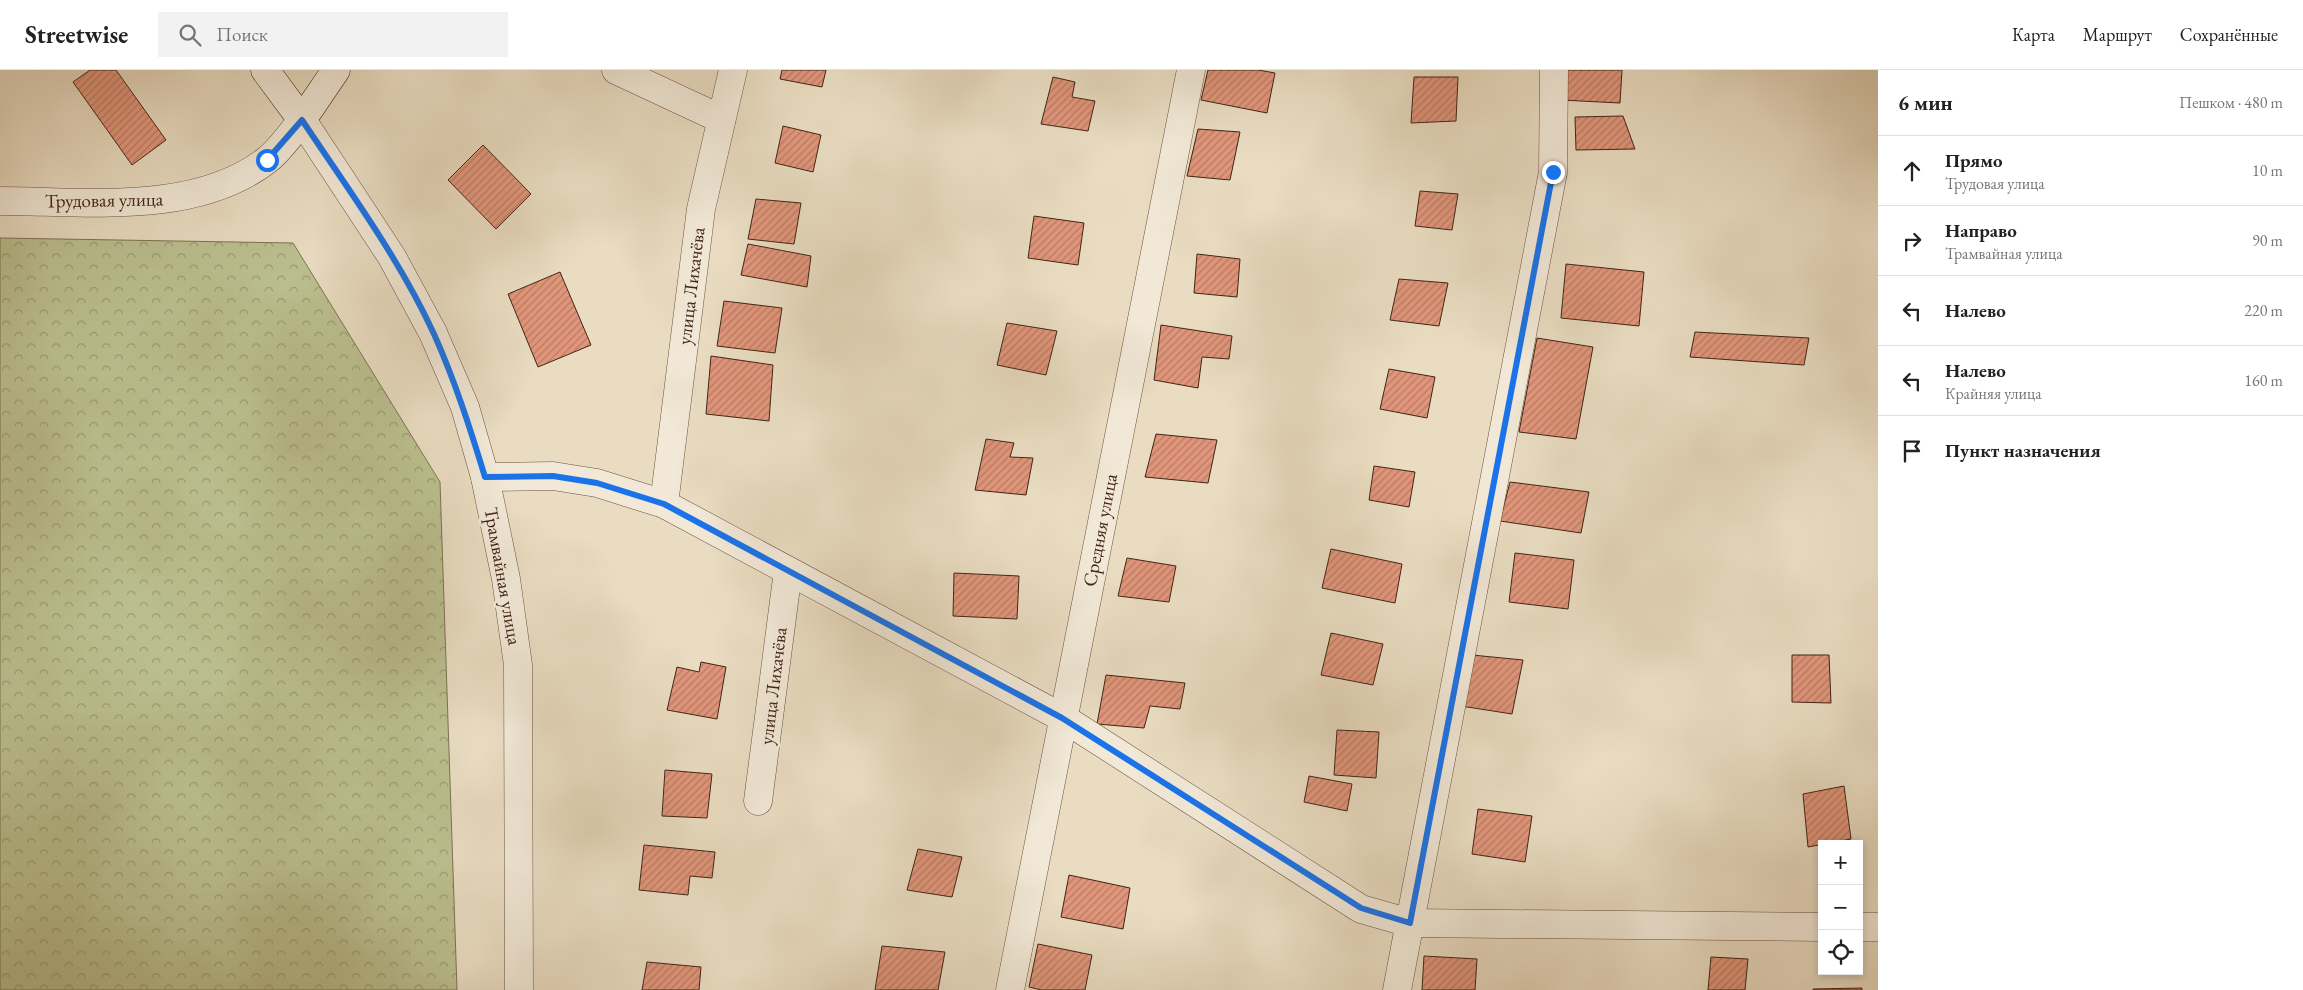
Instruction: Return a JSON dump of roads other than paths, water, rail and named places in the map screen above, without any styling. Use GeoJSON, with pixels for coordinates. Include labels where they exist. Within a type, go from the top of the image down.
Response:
{"type":"FeatureCollection","features":[{"type":"Feature","properties":{"kind":"street","name":"Трамвайная улица"},"geometry":{"type":"LineString","coordinates":[[265,70],[302,120],[392,257],[433,333],[464,407],[485,477],[506,579],[518,665],[518,990]]}},
{"type":"Feature","properties":{"kind":"street","name":"Трудовая улица"},"geometry":{"type":"LineString","coordinates":[[0,201],[145,202],[180,198],[231,181],[267,160],[302,120],[336,70]]}},
{"type":"Feature","properties":{"kind":"street"},"geometry":{"type":"LineString","coordinates":[[616,70],[721,119]]}},
{"type":"Feature","properties":{"kind":"street","name":"улица Лихачёва"},"geometry":{"type":"LineString","coordinates":[[664,504],[701,208],[732,70]]}},
{"type":"Feature","properties":{"kind":"street","name":"Средняя улица"},"geometry":{"type":"LineString","coordinates":[[1010,990],[1191,70]]}},
{"type":"Feature","properties":{"kind":"street"},"geometry":{"type":"LineString","coordinates":[[1397,990],[1553,172],[1554,70]]}},
{"type":"Feature","properties":{"kind":"street"},"geometry":{"type":"LineString","coordinates":[[485,477],[553,476],[597,483],[664,504],[1062,718],[1361,908],[1410,923],[1818,927]]}},
{"type":"Feature","properties":{"kind":"street","name":"улица Лихачёва"},"geometry":{"type":"LineString","coordinates":[[758,801],[788,571]]}},
{"type":"Feature","properties":{"kind":"street"},"geometry":{"type":"LineString","coordinates":[[1863,927],[1878,927]]}}]}
